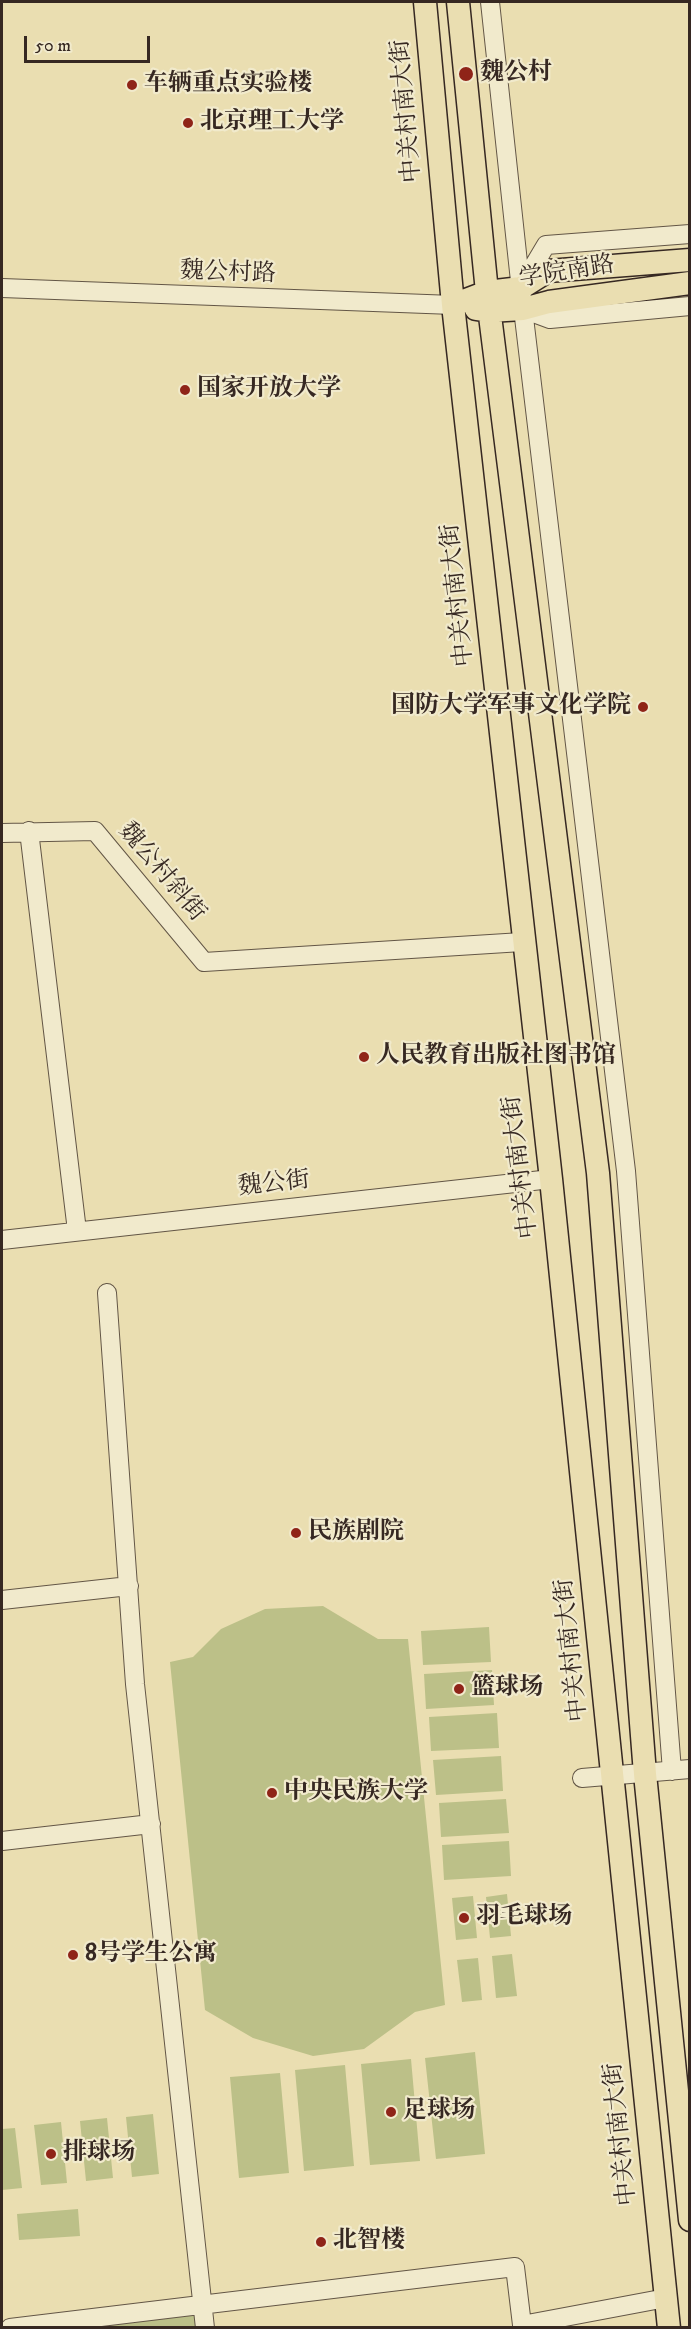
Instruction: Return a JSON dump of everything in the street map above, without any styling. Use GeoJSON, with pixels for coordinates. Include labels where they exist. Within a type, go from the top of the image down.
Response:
{"type":"FeatureCollection","features":[{"type":"Feature","properties":{"kind":"main road","name":"中关村南大街"},"geometry":{"type":"LineString","coordinates":[[425,2],[453,305],[500,711],[522,942],[551,1179],[669,2328]]}},
{"type":"Feature","properties":{"kind":"main road"},"geometry":{"type":"LineString","coordinates":[[458,2],[488,301],[598,1173],[645,1774],[690,2220]]}},
{"type":"Feature","properties":{"kind":"main road","name":"学院南路"},"geometry":{"type":"LineString","coordinates":[[522,298],[548,271],[690,260]]}},
{"type":"Feature","properties":{"kind":"main road","name":"学院南路"},"geometry":{"type":"LineString","coordinates":[[453,305],[522,298],[549,302],[690,283]]}},
{"type":"Feature","properties":{"kind":"street"},"geometry":{"type":"LineString","coordinates":[[490,2],[522,298],[626,1171],[681,1770],[582,1778]]}},
{"type":"Feature","properties":{"kind":"street"},"geometry":{"type":"LineString","coordinates":[[522,298],[546,245],[690,234]]}},
{"type":"Feature","properties":{"kind":"street","name":"魏公村路"},"geometry":{"type":"LineString","coordinates":[[2,288],[453,305]]}},
{"type":"Feature","properties":{"kind":"street"},"geometry":{"type":"LineString","coordinates":[[522,298],[550,319],[690,306]]}},
{"type":"Feature","properties":{"kind":"street"},"geometry":{"type":"LineString","coordinates":[[30,831],[76,1231]]}},
{"type":"Feature","properties":{"kind":"street","name":"魏公村斜街"},"geometry":{"type":"LineString","coordinates":[[2,833],[95,831],[204,962],[522,942]]}},
{"type":"Feature","properties":{"kind":"street","name":"魏公街"},"geometry":{"type":"LineString","coordinates":[[2,1240],[551,1179]]}},
{"type":"Feature","properties":{"kind":"street"},"geometry":{"type":"LineString","coordinates":[[107,1293],[135,1684],[205,2328]]}},
{"type":"Feature","properties":{"kind":"street"},"geometry":{"type":"LineString","coordinates":[[2,1600],[129,1586]]}},
{"type":"Feature","properties":{"kind":"street"},"geometry":{"type":"LineString","coordinates":[[2,1841],[152,1824]]}},
{"type":"Feature","properties":{"kind":"street"},"geometry":{"type":"LineString","coordinates":[[10,2328],[514,2267],[522,2326],[666,2298]]}},
{"type":"Feature","properties":{"kind":"green space"},"geometry":{"type":"Polygon","coordinates":[[[323,1606],[378,1639],[408,1639],[445,2005],[415,2012],[364,2049],[313,2056],[253,2038],[205,2010],[170,1662],[193,1657],[221,1629],[265,1609],[323,1606]]]}},
{"type":"Feature","properties":{"kind":"green space","name":"篮球场"},"geometry":{"type":"Polygon","coordinates":[[[489,1627],[491,1662],[423,1665],[421,1631],[489,1627]]]}},
{"type":"Feature","properties":{"kind":"green space","name":"篮球场"},"geometry":{"type":"Polygon","coordinates":[[[492,1670],[494,1705],[426,1709],[424,1674],[492,1670]]]}},
{"type":"Feature","properties":{"kind":"green space","name":"篮球场"},"geometry":{"type":"Polygon","coordinates":[[[497,1713],[499,1748],[431,1751],[429,1717],[497,1713]]]}},
{"type":"Feature","properties":{"kind":"green space","name":"篮球场"},"geometry":{"type":"Polygon","coordinates":[[[501,1756],[503,1791],[436,1795],[433,1760],[501,1756]]]}},
{"type":"Feature","properties":{"kind":"green space"},"geometry":{"type":"Polygon","coordinates":[[[506,1799],[509,1833],[441,1837],[439,1803],[506,1799]]]}},
{"type":"Feature","properties":{"kind":"green space"},"geometry":{"type":"Polygon","coordinates":[[[509,1841],[511,1876],[444,1880],[442,1845],[509,1841]]]}},
{"type":"Feature","properties":{"kind":"green space","name":"羽毛球场"},"geometry":{"type":"Polygon","coordinates":[[[507,1894],[511,1936],[490,1938],[486,1897],[507,1894]]]}},
{"type":"Feature","properties":{"kind":"green space","name":"羽毛球场"},"geometry":{"type":"Polygon","coordinates":[[[473,1896],[477,1938],[456,1940],[452,1898],[473,1896]]]}},
{"type":"Feature","properties":{"kind":"green space","name":"羽毛球场"},"geometry":{"type":"Polygon","coordinates":[[[512,1954],[517,1996],[496,1998],[492,1956],[512,1954]]]}},
{"type":"Feature","properties":{"kind":"green space","name":"羽毛球场"},"geometry":{"type":"Polygon","coordinates":[[[478,1958],[482,2000],[462,2002],[457,1960],[478,1958]]]}},
{"type":"Feature","properties":{"kind":"green space","name":"足球场"},"geometry":{"type":"Polygon","coordinates":[[[475,2052],[485,2154],[436,2159],[425,2058],[475,2052]]]}},
{"type":"Feature","properties":{"kind":"green space","name":"足球场"},"geometry":{"type":"Polygon","coordinates":[[[411,2059],[420,2161],[370,2165],[361,2064],[411,2059]]]}},
{"type":"Feature","properties":{"kind":"green space","name":"足球场"},"geometry":{"type":"Polygon","coordinates":[[[345,2065],[354,2166],[304,2171],[295,2070],[345,2065]]]}},
{"type":"Feature","properties":{"kind":"green space"},"geometry":{"type":"Polygon","coordinates":[[[280,2073],[289,2173],[239,2178],[230,2077],[280,2073]]]}},
{"type":"Feature","properties":{"kind":"green space","name":"排球场"},"geometry":{"type":"Polygon","coordinates":[[[153,2114],[159,2174],[132,2177],[126,2117],[153,2114]]]}},
{"type":"Feature","properties":{"kind":"green space","name":"排球场"},"geometry":{"type":"Polygon","coordinates":[[[107,2118],[113,2178],[86,2181],[80,2121],[107,2118]]]}},
{"type":"Feature","properties":{"kind":"green space","name":"排球场"},"geometry":{"type":"Polygon","coordinates":[[[61,2122],[67,2183],[41,2185],[34,2125],[61,2122]]]}},
{"type":"Feature","properties":{"kind":"green space","name":"排球场"},"geometry":{"type":"Polygon","coordinates":[[[15,2128],[22,2188],[2,2190],[2,2129],[15,2128]]]}},
{"type":"Feature","properties":{"kind":"green space","name":"排球场"},"geometry":{"type":"Polygon","coordinates":[[[78,2209],[80,2236],[19,2240],[17,2214],[78,2209]]]}},
{"type":"Feature","properties":{"kind":"green space"},"geometry":{"type":"Polygon","coordinates":[[[203,2304],[205,2327],[2,2328],[203,2304]]]}},
{"type":"Feature","properties":{"kind":"place","name":"魏公村"},"geometry":{"type":"Point","coordinates":[466,74]}},
{"type":"Feature","properties":{"kind":"place","name":"车辆重点实验楼"},"geometry":{"type":"Point","coordinates":[132,85]}},
{"type":"Feature","properties":{"kind":"place","name":"北京理工大学"},"geometry":{"type":"Point","coordinates":[188,123]}},
{"type":"Feature","properties":{"kind":"place","name":"国家开放大学"},"geometry":{"type":"Point","coordinates":[185,390]}},
{"type":"Feature","properties":{"kind":"place","name":"国防大学军事文化学院"},"geometry":{"type":"Point","coordinates":[643,707]}},
{"type":"Feature","properties":{"kind":"place","name":"人民教育出版社图书馆"},"geometry":{"type":"Point","coordinates":[364,1057]}},
{"type":"Feature","properties":{"kind":"place","name":"民族剧院"},"geometry":{"type":"Point","coordinates":[296,1533]}},
{"type":"Feature","properties":{"kind":"place","name":"篮球场"},"geometry":{"type":"Point","coordinates":[459,1689]}},
{"type":"Feature","properties":{"kind":"place","name":"中央民族大学"},"geometry":{"type":"Point","coordinates":[272,1793]}},
{"type":"Feature","properties":{"kind":"place","name":"羽毛球场"},"geometry":{"type":"Point","coordinates":[464,1918]}},
{"type":"Feature","properties":{"kind":"place","name":"8号学生公寓"},"geometry":{"type":"Point","coordinates":[73,1955]}},
{"type":"Feature","properties":{"kind":"place","name":"足球场"},"geometry":{"type":"Point","coordinates":[391,2112]}},
{"type":"Feature","properties":{"kind":"place","name":"排球场"},"geometry":{"type":"Point","coordinates":[51,2154]}},
{"type":"Feature","properties":{"kind":"place","name":"北智楼"},"geometry":{"type":"Point","coordinates":[321,2242]}}]}
